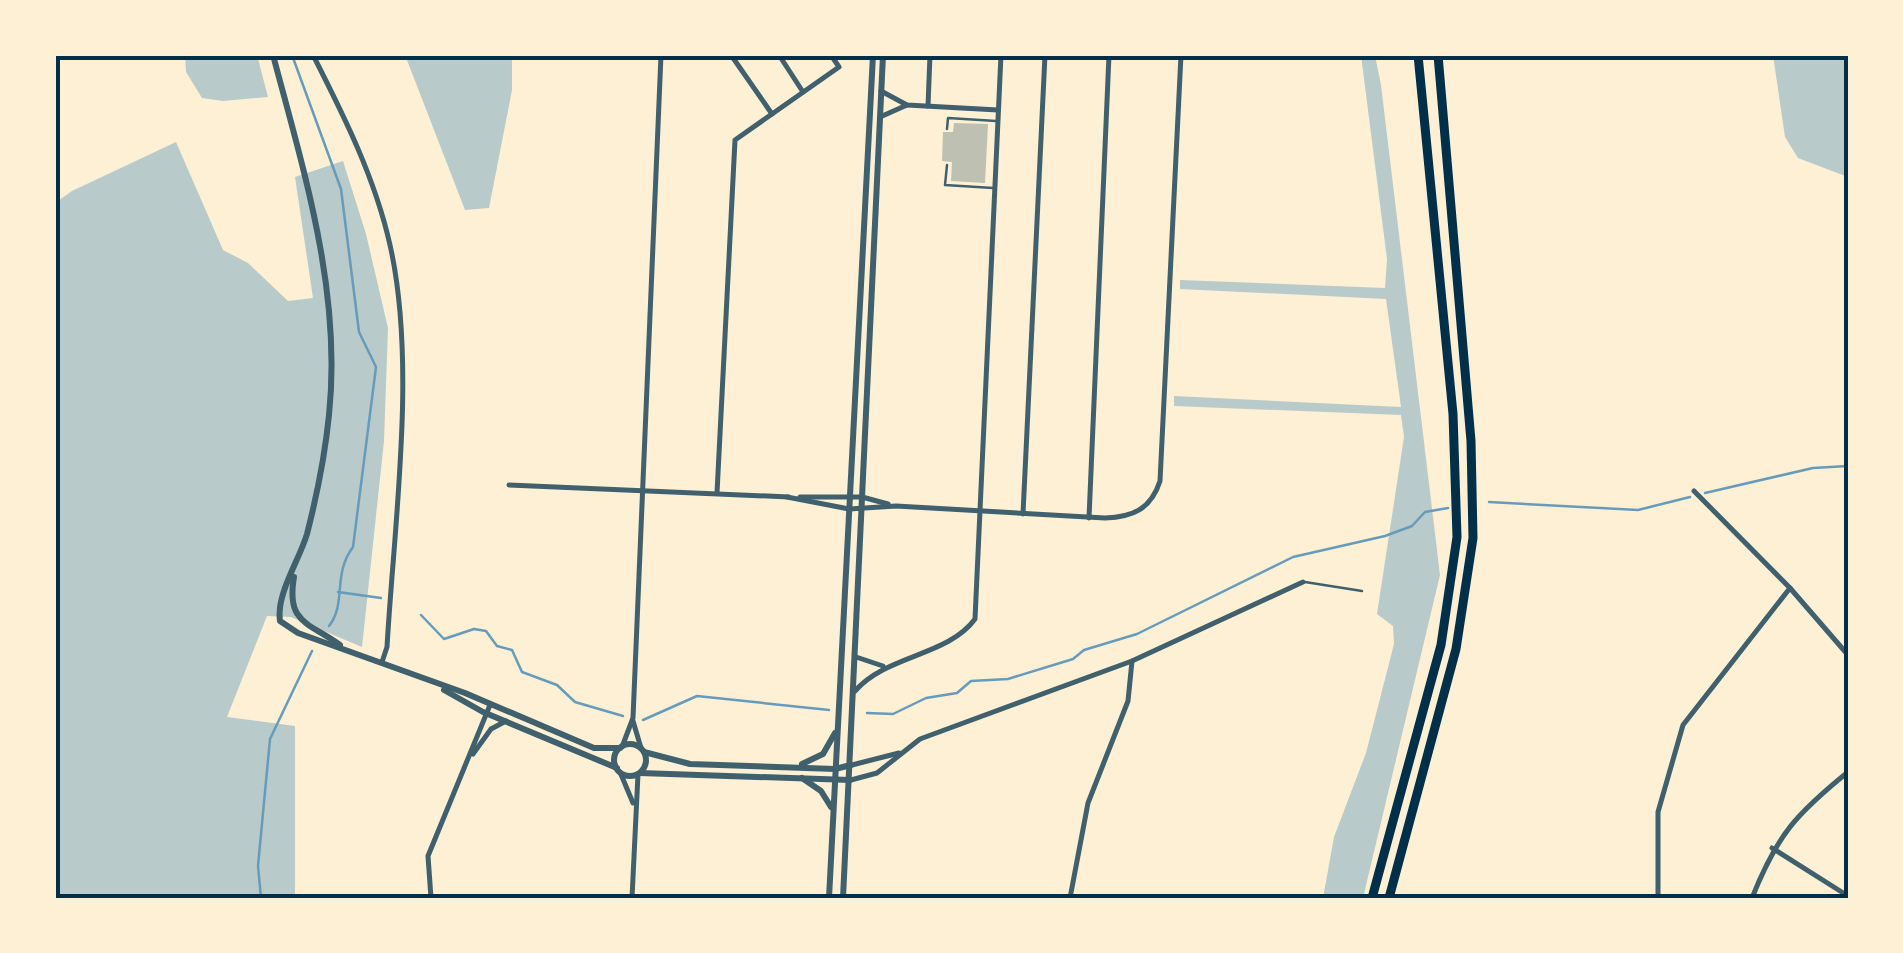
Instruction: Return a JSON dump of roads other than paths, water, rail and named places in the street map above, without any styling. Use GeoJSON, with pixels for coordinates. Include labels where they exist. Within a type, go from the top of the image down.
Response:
{"type":"FeatureCollection","features":[{"type":"Feature","properties":{"kind":"highway"},"geometry":{"type":"LineString","coordinates":[[1372,898],[1433,678],[1449,609],[1457,537],[1453,414],[1418,55]]}},
{"type":"Feature","properties":{"kind":"highway"},"geometry":{"type":"LineString","coordinates":[[1389,898],[1456,649],[1473,538],[1469,412],[1438,55]]}},
{"type":"Feature","properties":{"kind":"street"},"geometry":{"type":"LineString","coordinates":[[272,55],[322,252],[331,330],[330,413],[318,491],[296,566],[280,604],[280,621],[298,633],[341,646],[594,748],[642,750],[690,764],[835,769],[881,761],[902,752]]}},
{"type":"Feature","properties":{"kind":"street"},"geometry":{"type":"LineString","coordinates":[[313,55],[362,158],[390,242],[402,331],[387,647],[382,662]]}},
{"type":"Feature","properties":{"kind":"street"},"geometry":{"type":"LineString","coordinates":[[634,806],[615,758],[632,718],[662,55]]}},
{"type":"Feature","properties":{"kind":"street"},"geometry":{"type":"LineString","coordinates":[[731,55],[772,114]]}},
{"type":"Feature","properties":{"kind":"street"},"geometry":{"type":"LineString","coordinates":[[779,55],[803,92]]}},
{"type":"Feature","properties":{"kind":"street"},"geometry":{"type":"LineString","coordinates":[[717,493],[736,140],[839,66],[831,55]]}},
{"type":"Feature","properties":{"kind":"street"},"geometry":{"type":"LineString","coordinates":[[829,898],[873,55]]}},
{"type":"Feature","properties":{"kind":"street"},"geometry":{"type":"LineString","coordinates":[[844,898],[883,55]]}},
{"type":"Feature","properties":{"kind":"street"},"geometry":{"type":"LineString","coordinates":[[928,106],[930,55]]}},
{"type":"Feature","properties":{"kind":"street"},"geometry":{"type":"LineString","coordinates":[[854,691],[886,667],[960,633],[976,618],[1001,55]]}},
{"type":"Feature","properties":{"kind":"street"},"geometry":{"type":"LineString","coordinates":[[1022,514],[1044,55]]}},
{"type":"Feature","properties":{"kind":"street"},"geometry":{"type":"LineString","coordinates":[[1089,518],[1110,55]]}},
{"type":"Feature","properties":{"kind":"street"},"geometry":{"type":"LineString","coordinates":[[787,497],[848,509],[896,506],[1089,518],[1132,516],[1149,503],[1160,481],[1181,55]]}},
{"type":"Feature","properties":{"kind":"street"},"geometry":{"type":"LineString","coordinates":[[881,91],[906,105],[998,110]]}},
{"type":"Feature","properties":{"kind":"street"},"geometry":{"type":"LineString","coordinates":[[880,117],[906,105]]}},
{"type":"Feature","properties":{"kind":"street"},"geometry":{"type":"LineString","coordinates":[[509,486],[850,496],[896,506]]}},
{"type":"Feature","properties":{"kind":"street"},"geometry":{"type":"LineString","coordinates":[[1694,491],[1790,588],[1848,655]]}},
{"type":"Feature","properties":{"kind":"street"},"geometry":{"type":"LineString","coordinates":[[296,566],[291,598],[294,610],[305,623],[341,646]]}},
{"type":"Feature","properties":{"kind":"street"},"geometry":{"type":"LineString","coordinates":[[434,684],[483,712],[618,770],[850,780],[877,773],[920,739],[1132,661],[1303,582]]}},
{"type":"Feature","properties":{"kind":"street"},"geometry":{"type":"LineString","coordinates":[[1658,898],[1658,812],[1682,724],[1790,588]]}},
{"type":"Feature","properties":{"kind":"street"},"geometry":{"type":"LineString","coordinates":[[856,657],[886,667]]}},
{"type":"Feature","properties":{"kind":"street"},"geometry":{"type":"LineString","coordinates":[[1070,898],[1088,802],[1128,700],[1132,661]]}},
{"type":"Feature","properties":{"kind":"street"},"geometry":{"type":"LineString","coordinates":[[430,898],[428,856],[468,761],[483,712],[490,705]]}},
{"type":"Feature","properties":{"kind":"street"},"geometry":{"type":"LineString","coordinates":[[632,718],[646,764],[639,773],[634,806],[632,898]]}},
{"type":"Feature","properties":{"kind":"street"},"geometry":{"type":"LineString","coordinates":[[468,761],[491,729],[506,721]]}},
{"type":"Feature","properties":{"kind":"street"},"geometry":{"type":"LineString","coordinates":[[790,766],[823,754],[838,727]]}},
{"type":"Feature","properties":{"kind":"street"},"geometry":{"type":"LineString","coordinates":[[749,774],[754,764]]}},
{"type":"Feature","properties":{"kind":"street"},"geometry":{"type":"LineString","coordinates":[[1752,898],[1772,848],[1804,808],[1848,772]]}},
{"type":"Feature","properties":{"kind":"street"},"geometry":{"type":"LineString","coordinates":[[801,778],[825,795],[833,812]]}},
{"type":"Feature","properties":{"kind":"street"},"geometry":{"type":"LineString","coordinates":[[1772,848],[1848,896]]}},
{"type":"Feature","properties":{"kind":"lane"},"geometry":{"type":"LineString","coordinates":[[948,129],[948,118],[998,121]]}},
{"type":"Feature","properties":{"kind":"lane"},"geometry":{"type":"LineString","coordinates":[[946,165],[946,186],[994,188]]}},
{"type":"Feature","properties":{"kind":"lane"},"geometry":{"type":"LineString","coordinates":[[1303,582],[1362,591]]}},
{"type":"Feature","properties":{"kind":"waterway"},"geometry":{"type":"LineString","coordinates":[[292,55],[341,189],[359,332],[376,367],[353,547],[343,568],[337,608],[329,626]]}},
{"type":"Feature","properties":{"kind":"waterway"},"geometry":{"type":"LineString","coordinates":[[1705,493],[1813,468],[1848,466]]}},
{"type":"Feature","properties":{"kind":"waterway"},"geometry":{"type":"LineString","coordinates":[[1489,502],[1638,510],[1690,497]]}},
{"type":"Feature","properties":{"kind":"waterway"},"geometry":{"type":"LineString","coordinates":[[867,713],[893,714],[926,698],[957,693],[971,681],[1008,679],[1073,659],[1084,650],[1137,634],[1293,557],[1385,536],[1412,526],[1425,512],[1448,508]]}},
{"type":"Feature","properties":{"kind":"waterway"},"geometry":{"type":"LineString","coordinates":[[338,592],[381,598]]}},
{"type":"Feature","properties":{"kind":"waterway"},"geometry":{"type":"LineString","coordinates":[[421,615],[444,639],[474,629],[486,631],[497,646],[512,650],[522,672],[557,685],[575,702],[623,716]]}},
{"type":"Feature","properties":{"kind":"waterway"},"geometry":{"type":"LineString","coordinates":[[261,898],[258,866],[270,739],[312,651]]}},
{"type":"Feature","properties":{"kind":"waterway"},"geometry":{"type":"LineString","coordinates":[[643,720],[697,696],[829,710]]}}]}
